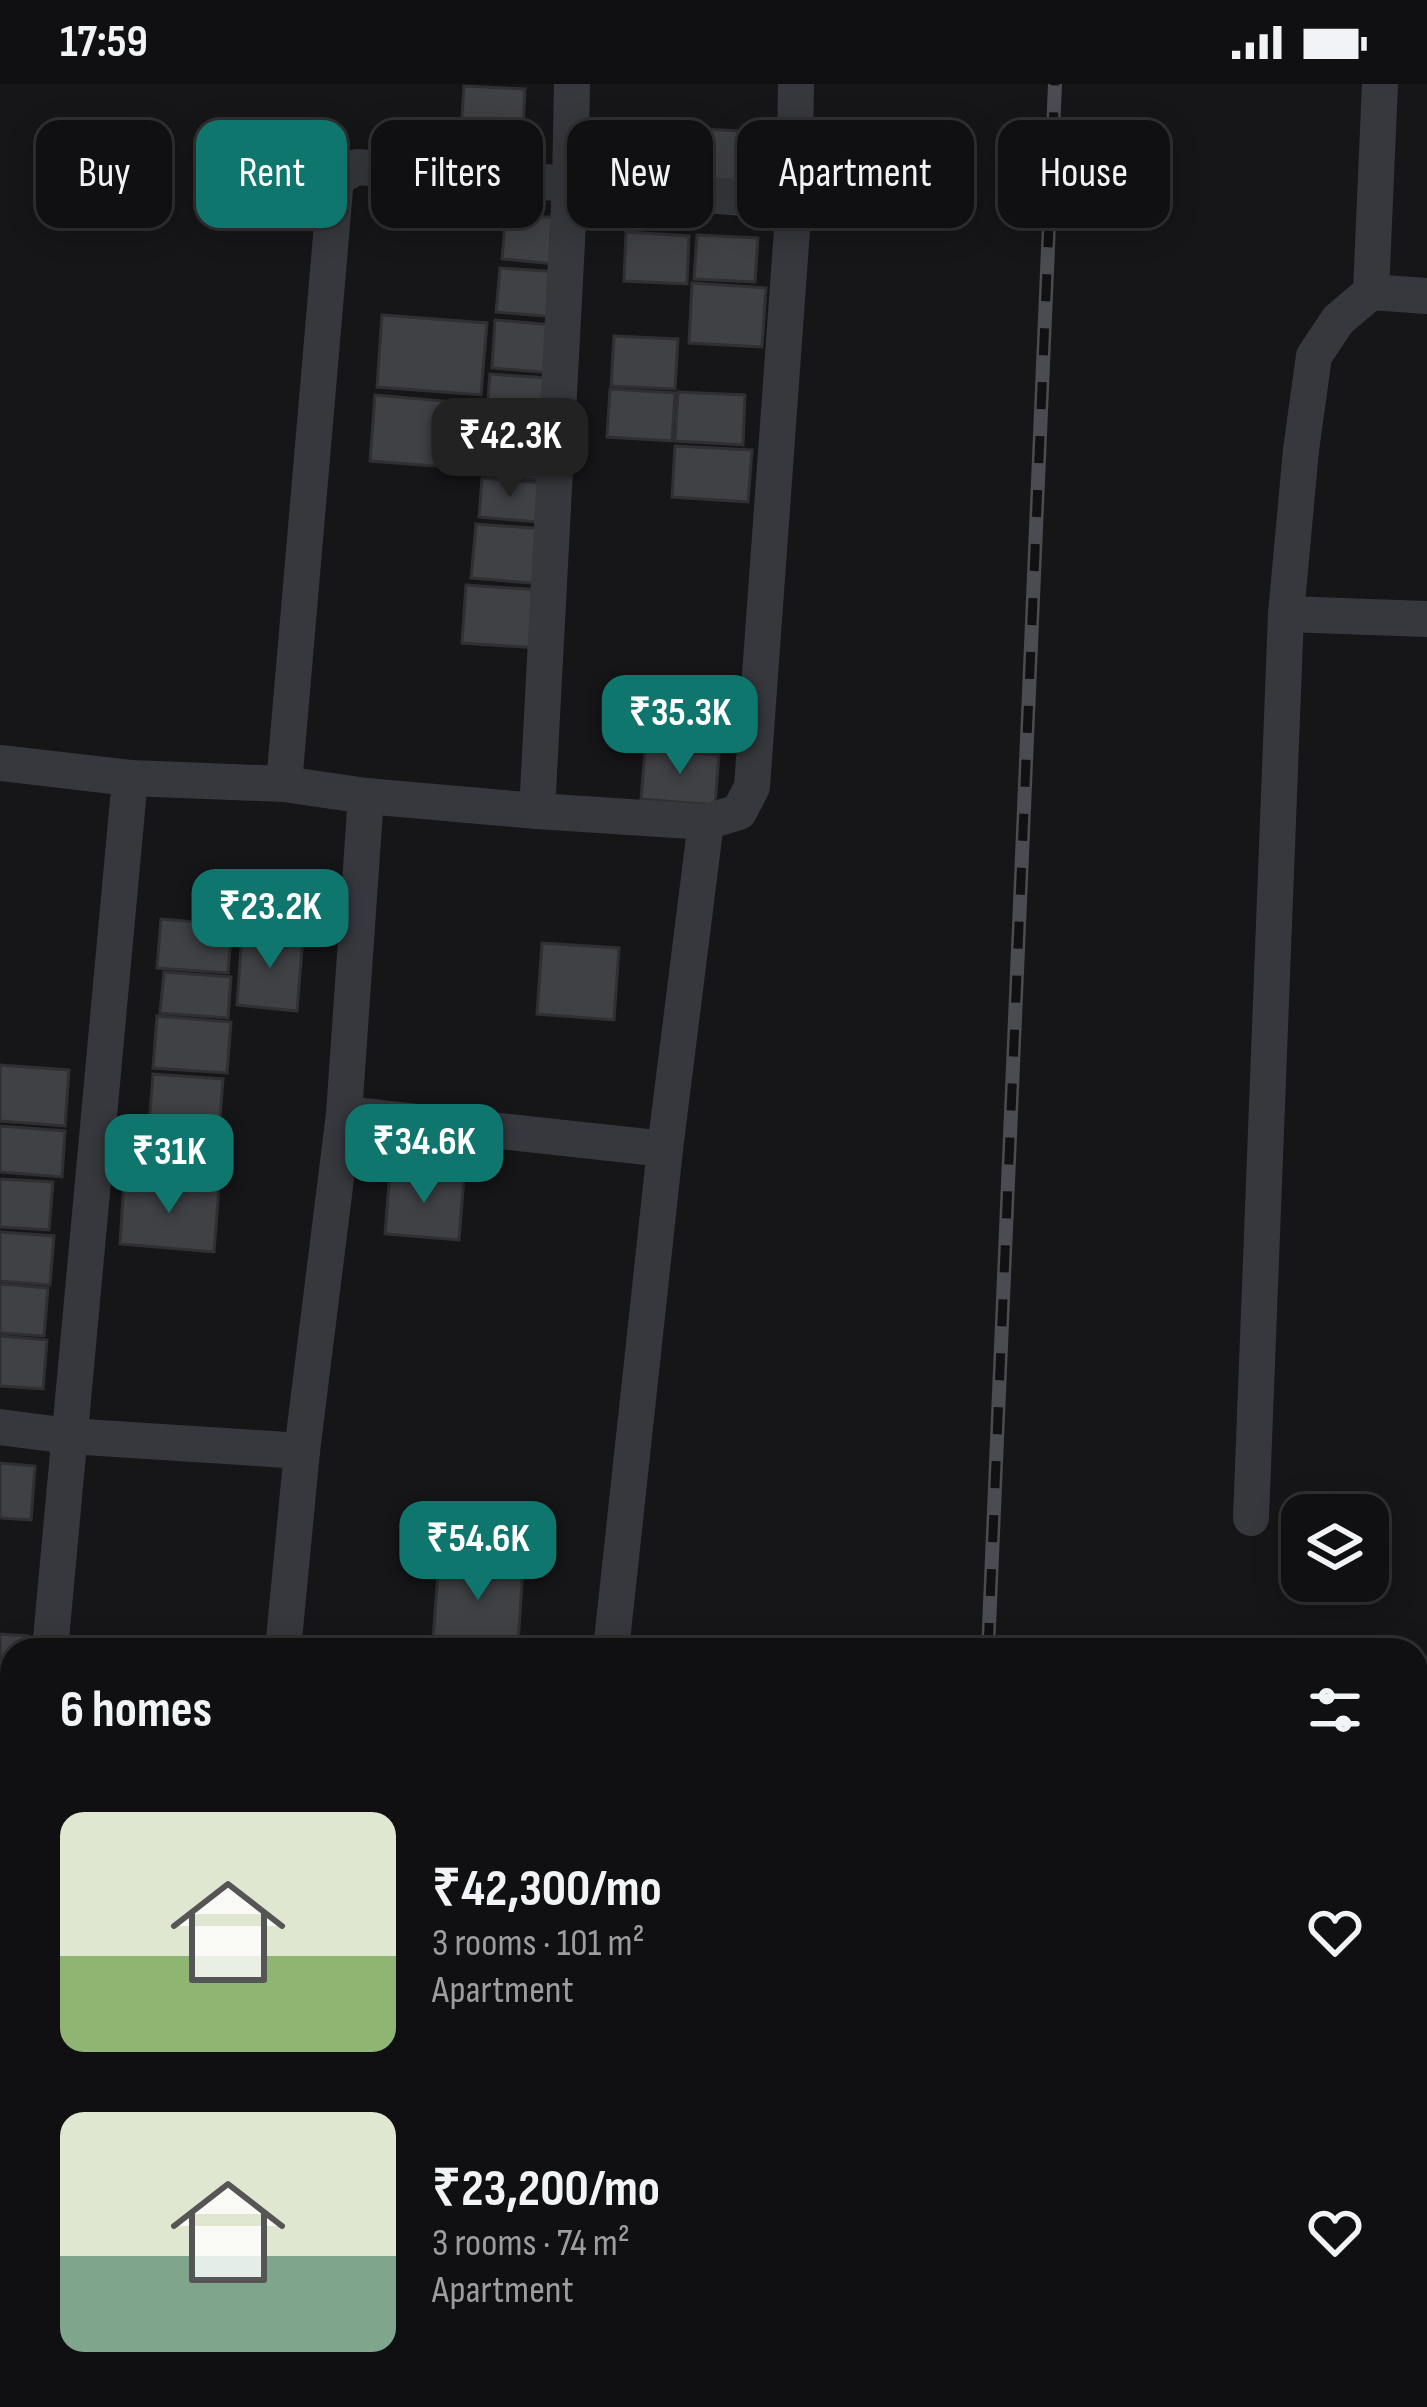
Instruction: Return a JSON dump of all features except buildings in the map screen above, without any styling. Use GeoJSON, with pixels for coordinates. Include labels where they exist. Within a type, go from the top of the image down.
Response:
{"type":"FeatureCollection","features":[{"type":"Feature","properties":{"kind":"street"},"geometry":{"type":"LineString","coordinates":[[571,120],[572,84]]}},
{"type":"Feature","properties":{"kind":"street"},"geometry":{"type":"LineString","coordinates":[[795,120],[796,84]]}},
{"type":"Feature","properties":{"kind":"street"},"geometry":{"type":"LineString","coordinates":[[1371,292],[1380,84]]}},
{"type":"Feature","properties":{"kind":"street"},"geometry":{"type":"LineString","coordinates":[[284,784],[337,178],[358,167],[567,185]]}},
{"type":"Feature","properties":{"kind":"street"},"geometry":{"type":"LineString","coordinates":[[537,811],[568,228]]}},
{"type":"Feature","properties":{"kind":"street"},"geometry":{"type":"LineString","coordinates":[[0,763],[130,778],[284,784],[537,811],[706,822],[739,812],[752,787],[792,228]]}},
{"type":"Feature","properties":{"kind":"street"},"geometry":{"type":"LineString","coordinates":[[1251,1519],[1286,614],[1314,356],[1338,320],[1371,292],[1427,296]]}},
{"type":"Feature","properties":{"kind":"street"},"geometry":{"type":"LineString","coordinates":[[1286,614],[1427,619]]}},
{"type":"Feature","properties":{"kind":"street"},"geometry":{"type":"LineString","coordinates":[[51,1638],[130,778]]}},
{"type":"Feature","properties":{"kind":"street"},"geometry":{"type":"LineString","coordinates":[[284,1638],[344,1114],[366,796]]}},
{"type":"Feature","properties":{"kind":"street"},"geometry":{"type":"LineString","coordinates":[[612,1638],[664,1149],[706,822]]}},
{"type":"Feature","properties":{"kind":"street"},"geometry":{"type":"LineString","coordinates":[[344,1114],[664,1149]]}},
{"type":"Feature","properties":{"kind":"street"},"geometry":{"type":"LineString","coordinates":[[0,1426],[70,1436],[302,1451]]}},
{"type":"Feature","properties":{"kind":"railway"},"geometry":{"type":"LineString","coordinates":[[989,1638],[1055,84]]}}]}
